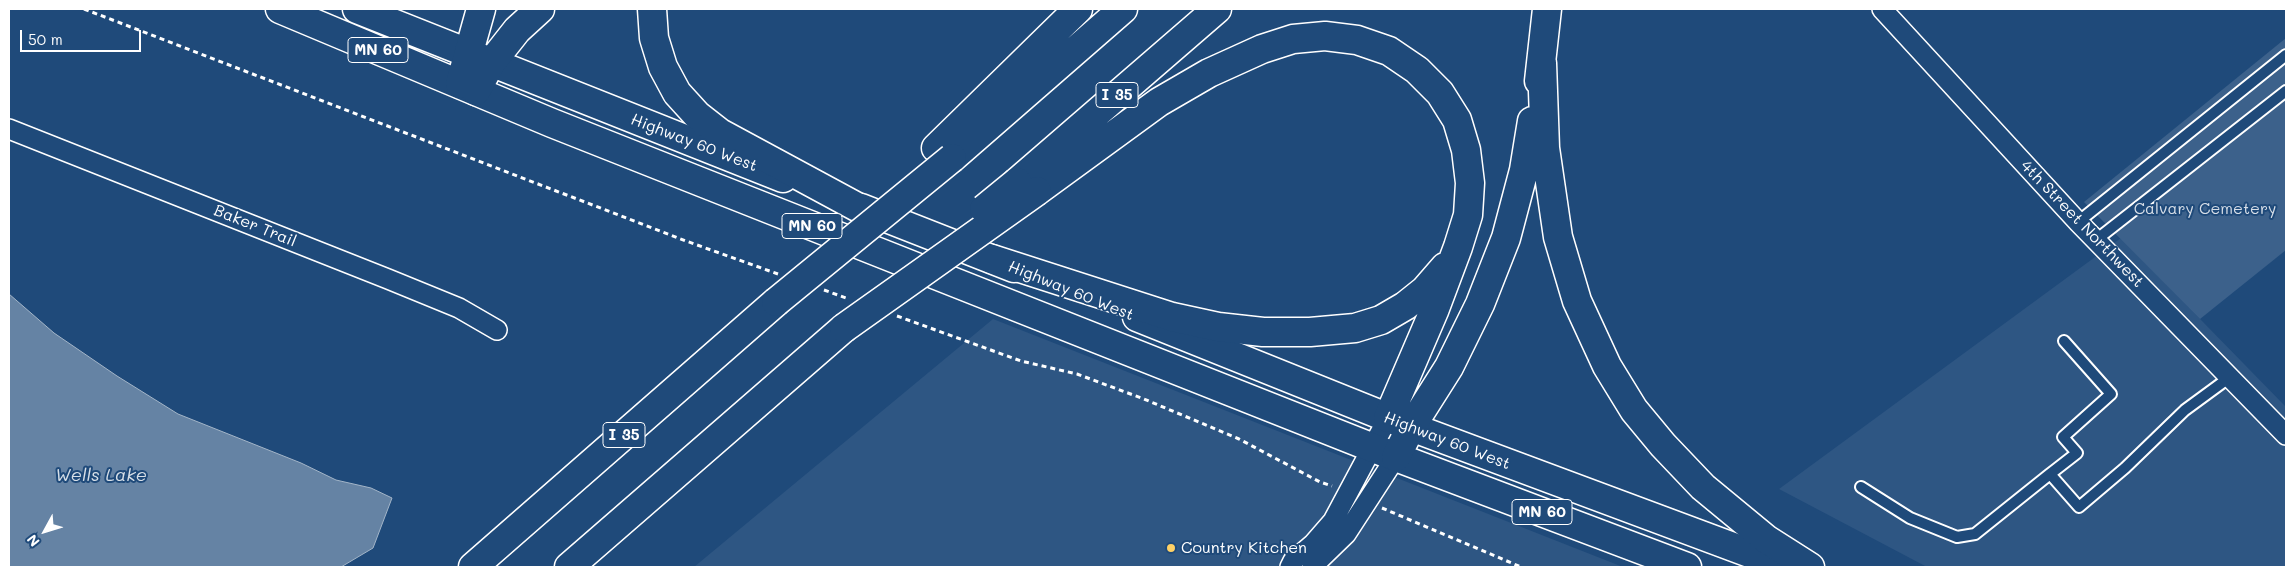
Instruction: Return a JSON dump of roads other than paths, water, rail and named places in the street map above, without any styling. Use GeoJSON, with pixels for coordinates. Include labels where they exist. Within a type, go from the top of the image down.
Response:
{"type":"FeatureCollection","features":[{"type":"Feature","properties":{"kind":"main road","name":"Highway 60 West"},"geometry":{"type":"LineString","coordinates":[[280,9],[552,123],[1384,452],[1687,567]]}},
{"type":"Feature","properties":{"kind":"main road","name":"Highway 60 West"},"geometry":{"type":"LineString","coordinates":[[357,9],[992,259],[1400,423],[1787,567]]}},
{"type":"Feature","properties":{"kind":"main road"},"geometry":{"type":"LineString","coordinates":[[468,88],[479,58],[481,9]]}},
{"type":"Feature","properties":{"kind":"main road"},"geometry":{"type":"LineString","coordinates":[[479,58],[517,30],[540,9]]}},
{"type":"Feature","properties":{"kind":"main road"},"geometry":{"type":"LineString","coordinates":[[652,9],[654,38],[663,67],[678,93],[697,115],[720,133],[858,207]]}},
{"type":"Feature","properties":{"kind":"main road"},"geometry":{"type":"LineString","coordinates":[[944,153],[1078,9]]}},
{"type":"Feature","properties":{"kind":"main road"},"geometry":{"type":"LineString","coordinates":[[944,153],[1123,9]]}},
{"type":"Feature","properties":{"kind":"main road","name":"I 35"},"geometry":{"type":"LineString","coordinates":[[1027,186],[1217,9]]}},
{"type":"Feature","properties":{"kind":"main road"},"geometry":{"type":"LineString","coordinates":[[1400,423],[1449,367],[1476,312],[1506,238],[1524,170],[1542,63],[1547,9]]}},
{"type":"Feature","properties":{"kind":"main road"},"geometry":{"type":"LineString","coordinates":[[569,567],[844,328],[1027,186],[1159,102],[1209,73],[1262,49],[1293,39],[1325,36],[1358,40],[1389,51],[1417,70],[1440,93],[1457,120],[1466,150],[1470,183],[1468,216],[1434,311],[1400,423],[1384,452]]}},
{"type":"Feature","properties":{"kind":"main road"},"geometry":{"type":"LineString","coordinates":[[1542,63],[1545,148],[1558,237],[1577,301],[1607,366],[1634,410],[1663,445],[1703,487],[1766,539],[1810,567]]}},
{"type":"Feature","properties":{"kind":"main road","name":"I 35"},"geometry":{"type":"LineString","coordinates":[[473,567],[944,153]]}},
{"type":"Feature","properties":{"kind":"main road"},"geometry":{"type":"LineString","coordinates":[[992,259],[1172,317],[1218,328],[1263,332],[1310,332],[1355,328],[1381,320],[1405,306],[1425,290],[1443,270],[1458,247]]}},
{"type":"Feature","properties":{"kind":"street","name":"4th Street Northwest"},"geometry":{"type":"LineString","coordinates":[[1882,9],[2078,222],[2286,435]]}},
{"type":"Feature","properties":{"kind":"street","name":"Baker Trail"},"geometry":{"type":"LineString","coordinates":[[9,129],[397,282],[459,308],[497,330]]}},
{"type":"Feature","properties":{"kind":"street"},"geometry":{"type":"LineString","coordinates":[[1290,567],[1293,561],[1313,544],[1334,521],[1384,452]]}},
{"type":"Feature","properties":{"kind":"street"},"geometry":{"type":"LineString","coordinates":[[1312,567],[1346,534],[1384,452]]}},
{"type":"Feature","properties":{"kind":"lane"},"geometry":{"type":"LineString","coordinates":[[2078,222],[2286,55]]}},
{"type":"Feature","properties":{"kind":"lane"},"geometry":{"type":"LineString","coordinates":[[2096,240],[2286,91]]}},
{"type":"Feature","properties":{"kind":"lane"},"geometry":{"type":"LineString","coordinates":[[1861,487],[1910,518],[1957,537],[1975,534],[2077,454],[2063,437],[2111,394],[2064,341]]}},
{"type":"Feature","properties":{"kind":"lane"},"geometry":{"type":"LineString","coordinates":[[2050,474],[2079,506],[2125,468],[2185,410],[2230,377]]}},
{"type":"Feature","properties":{"kind":"water","name":"Wells Lake"},"geometry":{"type":"Polygon","coordinates":[[[9,294],[54,333],[117,376],[178,414],[301,463],[336,480],[371,488],[392,498],[373,548],[341,567],[9,567],[9,294]]]}},
{"type":"Feature","properties":{"kind":"place","name":"Country Kitchen"},"geometry":{"type":"Point","coordinates":[1171,548]}},
{"type":"Feature","properties":{"kind":"park label","name":"Calvary Cemetery"},"geometry":{"type":"Point","coordinates":[2205,209]}}]}
